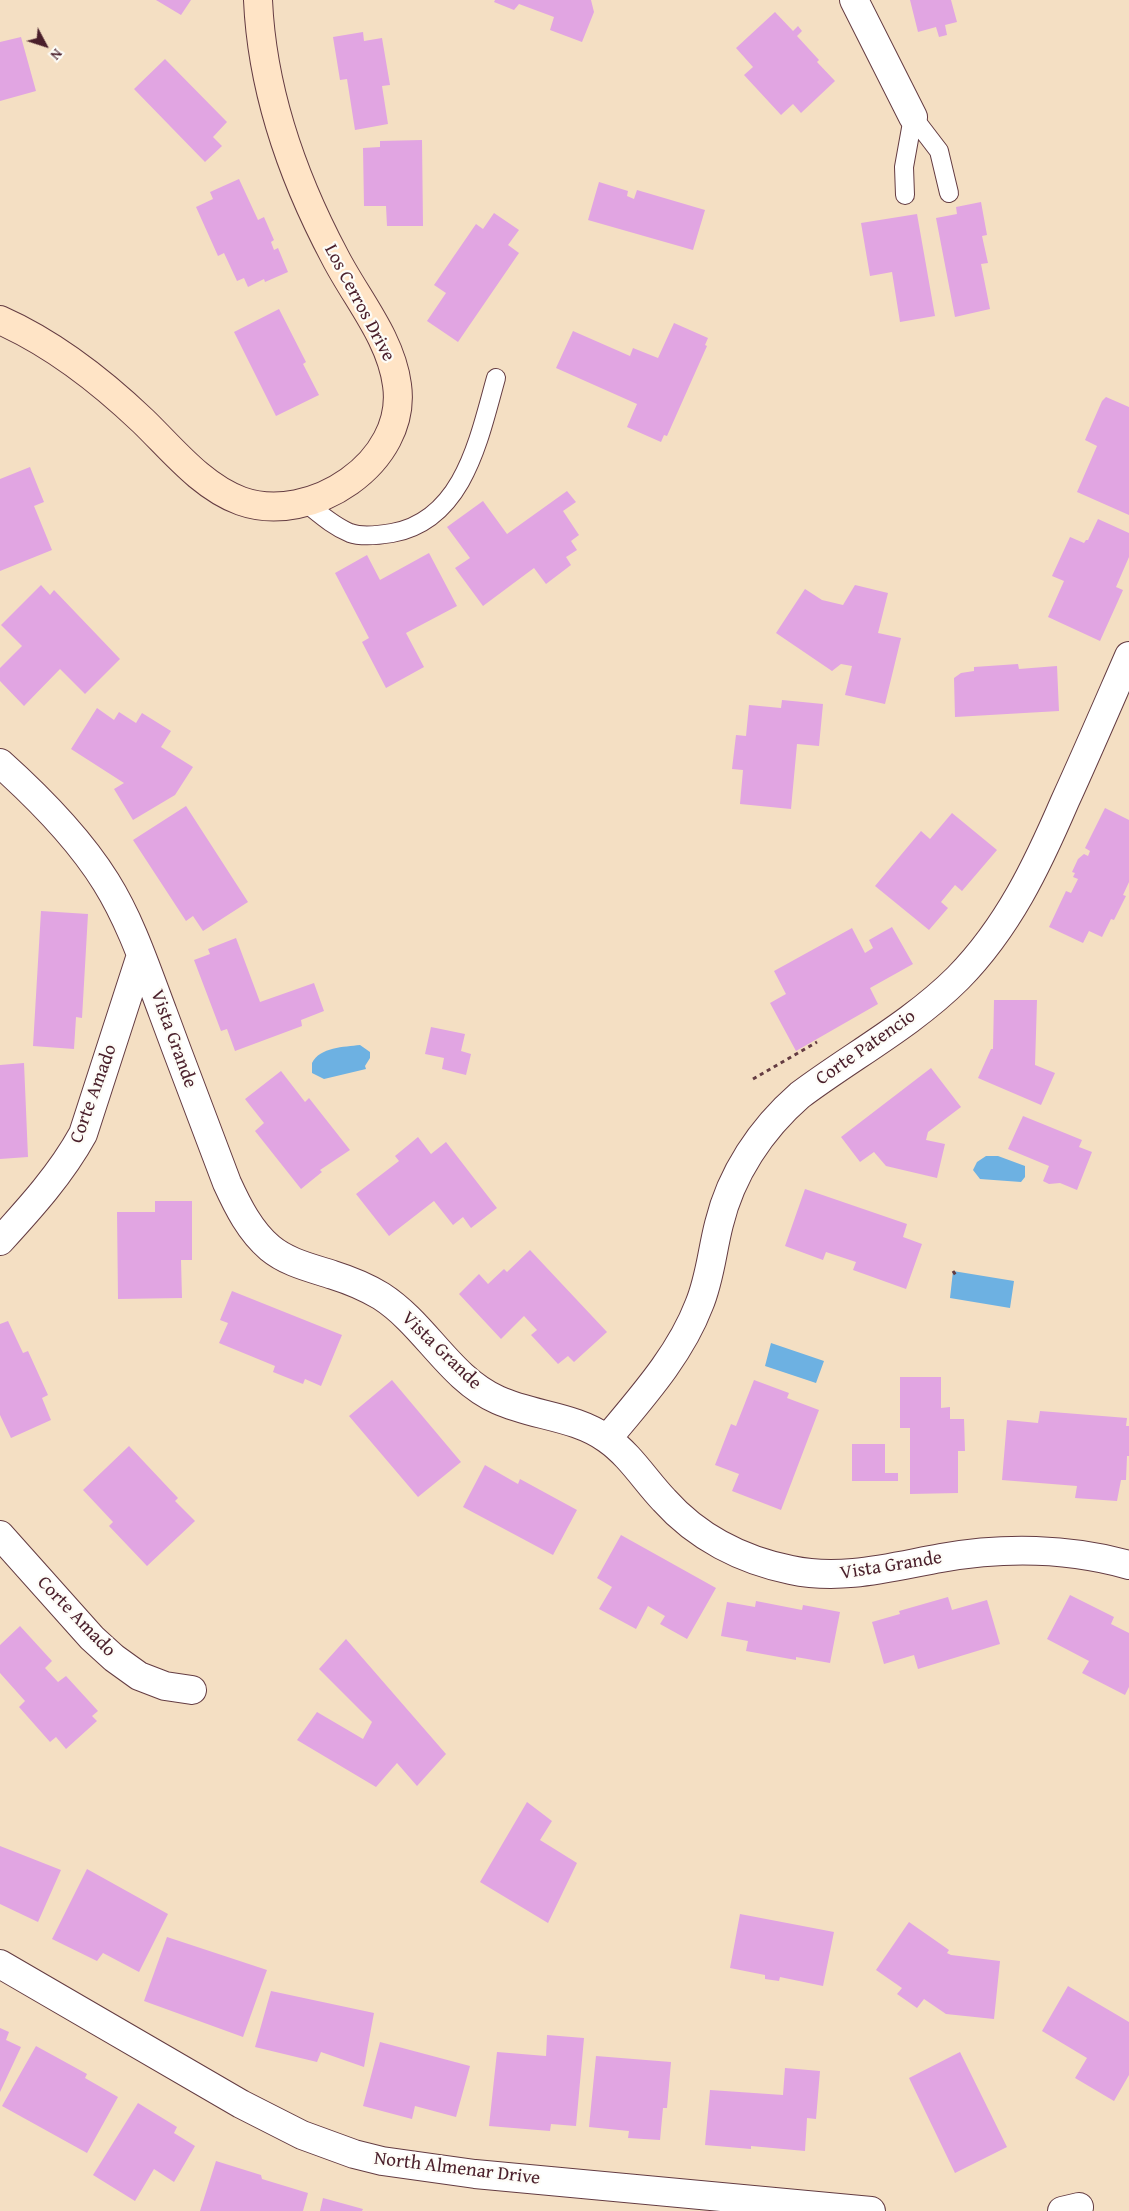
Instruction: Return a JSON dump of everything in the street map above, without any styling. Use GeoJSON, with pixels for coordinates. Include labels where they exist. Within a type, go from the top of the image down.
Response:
{"type":"FeatureCollection","features":[{"type":"Feature","properties":{"kind":"street","name":"Los Cerros Drive"},"geometry":{"type":"LineString","coordinates":[[0,320],[40,340],[74,363],[124,405],[195,472],[229,496],[242,502],[280,508],[306,503],[342,486],[369,464],[394,424],[398,400],[395,372],[379,335],[325,240],[294,170],[269,85],[259,22],[258,0]]}},
{"type":"Feature","properties":{"kind":"street"},"geometry":{"type":"LineString","coordinates":[[854,0],[913,117]]}},
{"type":"Feature","properties":{"kind":"street","name":"Corte Patencio"},"geometry":{"type":"LineString","coordinates":[[607,1439],[654,1380],[690,1325],[705,1288],[719,1223],[727,1197],[741,1167],[762,1135],[784,1108],[800,1095],[936,998],[975,959],[1008,917],[1056,823],[1129,656]]}},
{"type":"Feature","properties":{"kind":"street","name":"Vista Grande"},"geometry":{"type":"LineString","coordinates":[[0,763],[50,811],[105,880],[120,907],[141,955],[227,1183],[239,1210],[255,1233],[272,1250],[289,1260],[335,1275],[381,1296],[411,1322],[460,1375],[498,1400],[561,1418],[607,1439],[630,1460],[680,1517],[719,1545],[767,1565],[814,1574],[853,1574],[941,1558],[1006,1551],[1067,1554],[1129,1566]]}},
{"type":"Feature","properties":{"kind":"street","name":"Corte Amado"},"geometry":{"type":"LineString","coordinates":[[0,1241],[56,1177],[72,1155],[83,1134],[141,955]]}},
{"type":"Feature","properties":{"kind":"street","name":"Corte Amado"},"geometry":{"type":"LineString","coordinates":[[0,1535],[92,1638],[114,1658],[140,1676],[165,1686],[192,1690]]}},
{"type":"Feature","properties":{"kind":"street","name":"North Almenar Drive"},"geometry":{"type":"LineString","coordinates":[[0,1964],[275,2123],[354,2154],[382,2161],[466,2173],[871,2211]]}},
{"type":"Feature","properties":{"kind":"lane"},"geometry":{"type":"LineString","coordinates":[[913,117],[938,151],[949,193]]}},
{"type":"Feature","properties":{"kind":"lane"},"geometry":{"type":"LineString","coordinates":[[905,195],[904,167],[913,117]]}},
{"type":"Feature","properties":{"kind":"lane"},"geometry":{"type":"LineString","coordinates":[[306,503],[333,524],[352,534],[381,535],[405,530],[434,515],[451,498],[460,484],[475,447],[496,378]]}},
{"type":"Feature","properties":{"kind":"path"},"geometry":{"type":"LineString","coordinates":[[752,1079],[820,1040]]}},
{"type":"Feature","properties":{"kind":"path"},"geometry":{"type":"LineString","coordinates":[[953,1271],[956,1277]]}},
{"type":"Feature","properties":{"kind":"water"},"geometry":{"type":"Polygon","coordinates":[[[360,1045],[370,1052],[370,1058],[365,1066],[366,1069],[324,1079],[312,1073],[312,1063],[326,1051],[340,1047],[360,1045]]]}},
{"type":"Feature","properties":{"kind":"water"},"geometry":{"type":"Polygon","coordinates":[[[986,1156],[998,1156],[1025,1166],[1025,1177],[1021,1182],[980,1179],[973,1170],[977,1162],[986,1156]]]}},
{"type":"Feature","properties":{"kind":"water"},"geometry":{"type":"Polygon","coordinates":[[[953,1271],[1014,1281],[1010,1308],[950,1298],[953,1271]]]}},
{"type":"Feature","properties":{"kind":"water"},"geometry":{"type":"Polygon","coordinates":[[[771,1343],[824,1361],[816,1383],[765,1366],[771,1343]]]}},
{"type":"Feature","properties":{"kind":"building"},"geometry":{"type":"Polygon","coordinates":[[[156,0],[191,0],[181,15],[156,0]]]}},
{"type":"Feature","properties":{"kind":"building"},"geometry":{"type":"Polygon","coordinates":[[[495,0],[591,0],[594,12],[582,42],[550,30],[554,17],[519,4],[514,10],[494,2],[495,0]]]}},
{"type":"Feature","properties":{"kind":"building"},"geometry":{"type":"Polygon","coordinates":[[[910,0],[951,0],[957,22],[945,25],[947,35],[939,37],[936,27],[918,32],[910,0]]]}},
{"type":"Feature","properties":{"kind":"building"},"geometry":{"type":"Polygon","coordinates":[[[775,12],[793,31],[798,26],[802,31],[797,36],[835,81],[801,113],[793,104],[781,115],[744,75],[753,67],[736,48],[775,12]]]}},
{"type":"Feature","properties":{"kind":"building"},"geometry":{"type":"Polygon","coordinates":[[[363,32],[364,41],[382,38],[390,85],[382,86],[388,124],[355,130],[347,79],[340,80],[333,37],[363,32]]]}},
{"type":"Feature","properties":{"kind":"building"},"geometry":{"type":"Polygon","coordinates":[[[21,37],[36,91],[0,101],[0,42],[21,37]]]}},
{"type":"Feature","properties":{"kind":"building"},"geometry":{"type":"Polygon","coordinates":[[[165,59],[227,122],[213,137],[222,146],[205,162],[134,89],[165,59]]]}},
{"type":"Feature","properties":{"kind":"building"},"geometry":{"type":"Polygon","coordinates":[[[422,140],[423,226],[387,226],[386,206],[364,206],[363,148],[380,147],[380,141],[422,140]]]}},
{"type":"Feature","properties":{"kind":"building"},"geometry":{"type":"Polygon","coordinates":[[[239,179],[258,220],[264,217],[274,240],[271,242],[274,250],[278,248],[288,272],[265,282],[264,279],[248,287],[244,278],[237,281],[224,253],[218,256],[196,207],[213,199],[210,192],[239,179]]]}},
{"type":"Feature","properties":{"kind":"building"},"geometry":{"type":"Polygon","coordinates":[[[599,182],[628,191],[627,196],[634,199],[637,190],[705,210],[693,250],[588,220],[599,182]]]}},
{"type":"Feature","properties":{"kind":"building"},"geometry":{"type":"Polygon","coordinates":[[[981,202],[987,235],[982,236],[988,263],[981,264],[990,309],[955,317],[936,218],[957,214],[956,207],[981,202]]]}},
{"type":"Feature","properties":{"kind":"building"},"geometry":{"type":"Polygon","coordinates":[[[494,213],[519,230],[508,245],[519,253],[458,342],[427,321],[446,293],[434,285],[476,224],[483,229],[494,213]]]}},
{"type":"Feature","properties":{"kind":"building"},"geometry":{"type":"Polygon","coordinates":[[[917,214],[935,316],[900,322],[892,272],[870,276],[861,223],[917,214]]]}},
{"type":"Feature","properties":{"kind":"building"},"geometry":{"type":"Polygon","coordinates":[[[279,309],[306,362],[303,364],[319,395],[276,416],[234,332],[279,309]]]}},
{"type":"Feature","properties":{"kind":"building"},"geometry":{"type":"Polygon","coordinates":[[[674,323],[708,338],[705,345],[707,346],[667,436],[664,435],[661,442],[627,427],[637,404],[556,368],[573,331],[630,356],[633,348],[658,358],[674,323]]]}},
{"type":"Feature","properties":{"kind":"building"},"geometry":{"type":"Polygon","coordinates":[[[1106,397],[1129,407],[1129,515],[1077,492],[1097,446],[1085,440],[1102,401],[1106,397]]]}},
{"type":"Feature","properties":{"kind":"building"},"geometry":{"type":"Polygon","coordinates":[[[30,467],[44,502],[34,506],[52,550],[0,571],[0,479],[30,467]]]}},
{"type":"Feature","properties":{"kind":"building"},"geometry":{"type":"Polygon","coordinates":[[[567,491],[576,502],[563,511],[579,535],[571,541],[577,550],[566,557],[571,565],[546,584],[534,568],[483,606],[455,568],[470,558],[447,527],[483,501],[507,534],[567,491]]]}},
{"type":"Feature","properties":{"kind":"building"},"geometry":{"type":"Polygon","coordinates":[[[1098,519],[1129,533],[1129,557],[1116,587],[1123,590],[1100,641],[1048,617],[1064,581],[1052,576],[1070,537],[1084,543],[1088,540],[1098,519]]]}},
{"type":"Feature","properties":{"kind":"building"},"geometry":{"type":"Polygon","coordinates":[[[429,553],[457,606],[406,633],[424,667],[386,688],[362,642],[369,638],[335,573],[367,555],[380,580],[429,553]]]}},
{"type":"Feature","properties":{"kind":"building"},"geometry":{"type":"Polygon","coordinates":[[[41,585],[50,595],[54,590],[120,659],[85,694],[60,669],[24,706],[0,681],[0,668],[22,646],[1,625],[41,585]]]}},
{"type":"Feature","properties":{"kind":"building"},"geometry":{"type":"Polygon","coordinates":[[[855,585],[888,593],[878,633],[901,638],[885,704],[845,695],[852,666],[841,664],[832,671],[776,633],[805,589],[822,600],[843,605],[855,585]]]}},
{"type":"Feature","properties":{"kind":"building"},"geometry":{"type":"Polygon","coordinates":[[[1018,664],[1019,669],[1057,666],[1059,711],[955,717],[954,678],[961,673],[974,671],[974,667],[1018,664]]]}},
{"type":"Feature","properties":{"kind":"building"},"geometry":{"type":"Polygon","coordinates":[[[782,700],[823,704],[819,746],[797,744],[791,809],[740,804],[743,770],[732,769],[736,735],[746,736],[749,705],[781,708],[782,700]]]}},
{"type":"Feature","properties":{"kind":"building"},"geometry":{"type":"Polygon","coordinates":[[[97,708],[114,720],[119,712],[136,723],[142,713],[171,731],[161,747],[193,767],[175,795],[133,820],[114,789],[124,783],[71,749],[97,708]]]}},
{"type":"Feature","properties":{"kind":"building"},"geometry":{"type":"Polygon","coordinates":[[[186,806],[248,902],[203,931],[193,916],[186,921],[133,840],[186,806]]]}},
{"type":"Feature","properties":{"kind":"building"},"geometry":{"type":"Polygon","coordinates":[[[1105,808],[1129,820],[1129,882],[1123,895],[1126,896],[1114,920],[1111,919],[1102,937],[1089,931],[1083,943],[1049,927],[1066,891],[1071,893],[1078,879],[1073,877],[1075,873],[1072,872],[1078,859],[1084,854],[1088,856],[1090,851],[1085,848],[1105,808]]]}},
{"type":"Feature","properties":{"kind":"building"},"geometry":{"type":"Polygon","coordinates":[[[952,813],[997,850],[962,891],[955,885],[941,902],[948,908],[929,930],[875,886],[921,831],[930,839],[952,813]]]}},
{"type":"Feature","properties":{"kind":"building"},"geometry":{"type":"Polygon","coordinates":[[[41,911],[88,914],[82,1018],[76,1017],[74,1049],[33,1046],[41,911]]]}},
{"type":"Feature","properties":{"kind":"building"},"geometry":{"type":"Polygon","coordinates":[[[892,927],[913,964],[870,988],[878,1004],[796,1051],[770,1003],[786,994],[774,971],[852,928],[865,953],[873,948],[869,940],[892,927]]]}},
{"type":"Feature","properties":{"kind":"building"},"geometry":{"type":"Polygon","coordinates":[[[236,938],[260,1002],[314,983],[324,1011],[301,1020],[302,1026],[235,1051],[227,1029],[221,1031],[194,960],[210,954],[208,949],[236,938]]]}},
{"type":"Feature","properties":{"kind":"building"},"geometry":{"type":"Polygon","coordinates":[[[994,1000],[1037,1000],[1035,1065],[1055,1073],[1041,1105],[978,1078],[991,1049],[993,1049],[994,1000]]]}},
{"type":"Feature","properties":{"kind":"building"},"geometry":{"type":"Polygon","coordinates":[[[431,1027],[465,1034],[461,1051],[471,1054],[466,1075],[442,1069],[444,1058],[425,1054],[431,1027]]]}},
{"type":"Feature","properties":{"kind":"building"},"geometry":{"type":"Polygon","coordinates":[[[24,1063],[28,1157],[0,1159],[0,1065],[24,1063]]]}},
{"type":"Feature","properties":{"kind":"building"},"geometry":{"type":"Polygon","coordinates":[[[931,1068],[961,1107],[928,1132],[926,1140],[945,1144],[937,1178],[886,1166],[874,1152],[860,1162],[841,1137],[931,1068]]]}},
{"type":"Feature","properties":{"kind":"building"},"geometry":{"type":"Polygon","coordinates":[[[281,1071],[305,1102],[309,1098],[350,1150],[320,1170],[322,1172],[301,1189],[255,1131],[264,1123],[245,1099],[281,1071]]]}},
{"type":"Feature","properties":{"kind":"building"},"geometry":{"type":"Polygon","coordinates":[[[1023,1116],[1082,1140],[1079,1147],[1092,1152],[1077,1190],[1060,1183],[1049,1184],[1043,1181],[1049,1166],[1008,1149],[1023,1116]]]}},
{"type":"Feature","properties":{"kind":"building"},"geometry":{"type":"Polygon","coordinates":[[[418,1137],[431,1154],[446,1142],[497,1208],[471,1228],[463,1217],[453,1225],[434,1201],[389,1236],[356,1194],[399,1161],[395,1156],[418,1137]]]}},
{"type":"Feature","properties":{"kind":"building"},"geometry":{"type":"Polygon","coordinates":[[[805,1189],[907,1224],[903,1237],[922,1244],[906,1289],[853,1270],[856,1262],[826,1252],[823,1260],[785,1246],[805,1189]]]}},
{"type":"Feature","properties":{"kind":"building"},"geometry":{"type":"Polygon","coordinates":[[[155,1201],[192,1201],[192,1260],[181,1260],[182,1298],[118,1299],[117,1212],[155,1212],[155,1201]]]}},
{"type":"Feature","properties":{"kind":"building"},"geometry":{"type":"Polygon","coordinates":[[[530,1250],[607,1332],[574,1362],[568,1356],[558,1364],[531,1335],[537,1330],[524,1316],[501,1339],[459,1294],[479,1274],[488,1284],[504,1269],[507,1272],[530,1250]]]}},
{"type":"Feature","properties":{"kind":"building"},"geometry":{"type":"Polygon","coordinates":[[[232,1291],[342,1335],[321,1386],[305,1379],[303,1384],[273,1372],[275,1366],[219,1343],[228,1323],[220,1320],[232,1291]]]}},
{"type":"Feature","properties":{"kind":"building"},"geometry":{"type":"Polygon","coordinates":[[[8,1321],[23,1353],[28,1351],[48,1395],[42,1398],[51,1420],[11,1438],[0,1415],[0,1324],[8,1321]]]}},
{"type":"Feature","properties":{"kind":"building"},"geometry":{"type":"Polygon","coordinates":[[[900,1377],[941,1377],[941,1408],[950,1407],[950,1419],[964,1419],[965,1451],[958,1451],[958,1493],[910,1494],[910,1428],[900,1428],[900,1377]]]}},
{"type":"Feature","properties":{"kind":"building"},"geometry":{"type":"Polygon","coordinates":[[[392,1380],[461,1462],[418,1497],[349,1416],[392,1380]]]}},
{"type":"Feature","properties":{"kind":"building"},"geometry":{"type":"Polygon","coordinates":[[[754,1380],[789,1393],[787,1398],[819,1410],[781,1510],[732,1491],[739,1474],[715,1465],[731,1424],[736,1426],[754,1380]]]}},
{"type":"Feature","properties":{"kind":"building"},"geometry":{"type":"Polygon","coordinates":[[[1040,1411],[1127,1418],[1126,1426],[1129,1426],[1129,1456],[1127,1456],[1126,1480],[1121,1480],[1117,1501],[1075,1498],[1077,1486],[1002,1480],[1007,1420],[1038,1423],[1040,1411]]]}},
{"type":"Feature","properties":{"kind":"building"},"geometry":{"type":"Polygon","coordinates":[[[852,1444],[885,1444],[885,1473],[898,1473],[898,1481],[852,1481],[852,1444]]]}},
{"type":"Feature","properties":{"kind":"building"},"geometry":{"type":"Polygon","coordinates":[[[129,1446],[178,1498],[175,1501],[195,1521],[147,1566],[109,1526],[113,1522],[83,1490],[129,1446]]]}},
{"type":"Feature","properties":{"kind":"building"},"geometry":{"type":"Polygon","coordinates":[[[485,1465],[518,1484],[520,1479],[577,1510],[553,1555],[463,1507],[485,1465]]]}},
{"type":"Feature","properties":{"kind":"building"},"geometry":{"type":"Polygon","coordinates":[[[621,1535],[716,1588],[687,1639],[660,1624],[665,1616],[648,1606],[636,1629],[599,1609],[612,1587],[597,1578],[621,1535]]]}},
{"type":"Feature","properties":{"kind":"building"},"geometry":{"type":"Polygon","coordinates":[[[1070,1595],[1114,1617],[1111,1624],[1129,1633],[1129,1687],[1125,1695],[1082,1673],[1089,1661],[1047,1639],[1070,1595]]]}},
{"type":"Feature","properties":{"kind":"building"},"geometry":{"type":"Polygon","coordinates":[[[948,1597],[952,1610],[987,1600],[1000,1644],[918,1669],[914,1655],[884,1664],[872,1622],[900,1614],[899,1611],[948,1597]]]}},
{"type":"Feature","properties":{"kind":"building"},"geometry":{"type":"Polygon","coordinates":[[[756,1601],[802,1610],[803,1605],[840,1612],[830,1663],[796,1657],[796,1660],[746,1651],[748,1641],[721,1636],[727,1602],[755,1607],[756,1601]]]}},
{"type":"Feature","properties":{"kind":"building"},"geometry":{"type":"Polygon","coordinates":[[[20,1626],[52,1661],[45,1668],[58,1682],[66,1676],[98,1711],[92,1716],[97,1721],[66,1749],[56,1737],[50,1742],[19,1707],[25,1701],[0,1673],[0,1645],[20,1626]]]}},
{"type":"Feature","properties":{"kind":"building"},"geometry":{"type":"Polygon","coordinates":[[[346,1639],[446,1754],[417,1786],[397,1763],[376,1787],[297,1740],[317,1712],[363,1739],[372,1722],[319,1669],[346,1639]]]}},
{"type":"Feature","properties":{"kind":"building"},"geometry":{"type":"Polygon","coordinates":[[[527,1802],[552,1821],[540,1840],[577,1863],[548,1923],[480,1882],[527,1802]]]}},
{"type":"Feature","properties":{"kind":"building"},"geometry":{"type":"Polygon","coordinates":[[[0,1846],[61,1870],[38,1922],[0,1904],[0,1846]]]}},
{"type":"Feature","properties":{"kind":"building"},"geometry":{"type":"Polygon","coordinates":[[[87,1869],[168,1914],[139,1972],[103,1953],[97,1961],[52,1939],[87,1869]]]}},
{"type":"Feature","properties":{"kind":"building"},"geometry":{"type":"Polygon","coordinates":[[[740,1914],[834,1932],[823,1986],[780,1977],[779,1981],[765,1979],[765,1975],[730,1968],[740,1914]]]}},
{"type":"Feature","properties":{"kind":"building"},"geometry":{"type":"Polygon","coordinates":[[[909,1922],[949,1950],[947,1953],[951,1955],[1000,1961],[994,2019],[946,2014],[924,1999],[917,2008],[897,1994],[902,1988],[876,1970],[909,1922]]]}},
{"type":"Feature","properties":{"kind":"building"},"geometry":{"type":"Polygon","coordinates":[[[167,1937],[267,1970],[243,2037],[144,2001],[167,1937]]]}},
{"type":"Feature","properties":{"kind":"building"},"geometry":{"type":"Polygon","coordinates":[[[1068,1986],[1129,2022],[1129,2075],[1114,2101],[1075,2078],[1087,2058],[1042,2031],[1068,1986]]]}},
{"type":"Feature","properties":{"kind":"building"},"geometry":{"type":"Polygon","coordinates":[[[271,1991],[374,2013],[364,2067],[321,2052],[317,2062],[255,2047],[271,1991]]]}},
{"type":"Feature","properties":{"kind":"building"},"geometry":{"type":"Polygon","coordinates":[[[0,2028],[9,2032],[6,2040],[21,2047],[0,2092],[0,2028]]]}},
{"type":"Feature","properties":{"kind":"building"},"geometry":{"type":"Polygon","coordinates":[[[547,2035],[584,2038],[576,2126],[551,2124],[550,2131],[489,2126],[497,2052],[546,2056],[547,2035]]]}},
{"type":"Feature","properties":{"kind":"building"},"geometry":{"type":"Polygon","coordinates":[[[380,2042],[470,2066],[456,2117],[415,2106],[412,2119],[363,2106],[380,2042]]]}},
{"type":"Feature","properties":{"kind":"building"},"geometry":{"type":"Polygon","coordinates":[[[36,2046],[87,2074],[85,2078],[118,2097],[87,2153],[2,2106],[36,2046]]]}},
{"type":"Feature","properties":{"kind":"building"},"geometry":{"type":"Polygon","coordinates":[[[960,2052],[1007,2147],[955,2173],[909,2078],[960,2052]]]}},
{"type":"Feature","properties":{"kind":"building"},"geometry":{"type":"Polygon","coordinates":[[[596,2056],[671,2062],[667,2108],[663,2108],[660,2140],[628,2138],[629,2131],[589,2127],[596,2056]]]}},
{"type":"Feature","properties":{"kind":"building"},"geometry":{"type":"Polygon","coordinates":[[[785,2068],[820,2071],[816,2119],[807,2118],[805,2151],[751,2146],[751,2149],[705,2145],[710,2090],[783,2095],[785,2068]]]}},
{"type":"Feature","properties":{"kind":"building"},"geometry":{"type":"Polygon","coordinates":[[[138,2103],[177,2127],[174,2133],[195,2146],[174,2182],[154,2169],[135,2201],[93,2175],[138,2103]]]}},
{"type":"Feature","properties":{"kind":"building"},"geometry":{"type":"Polygon","coordinates":[[[216,2161],[261,2175],[262,2179],[308,2193],[303,2211],[200,2211],[216,2161]]]}},
{"type":"Feature","properties":{"kind":"building"},"geometry":{"type":"Polygon","coordinates":[[[323,2198],[363,2209],[362,2211],[320,2211],[323,2198]]]}}]}
